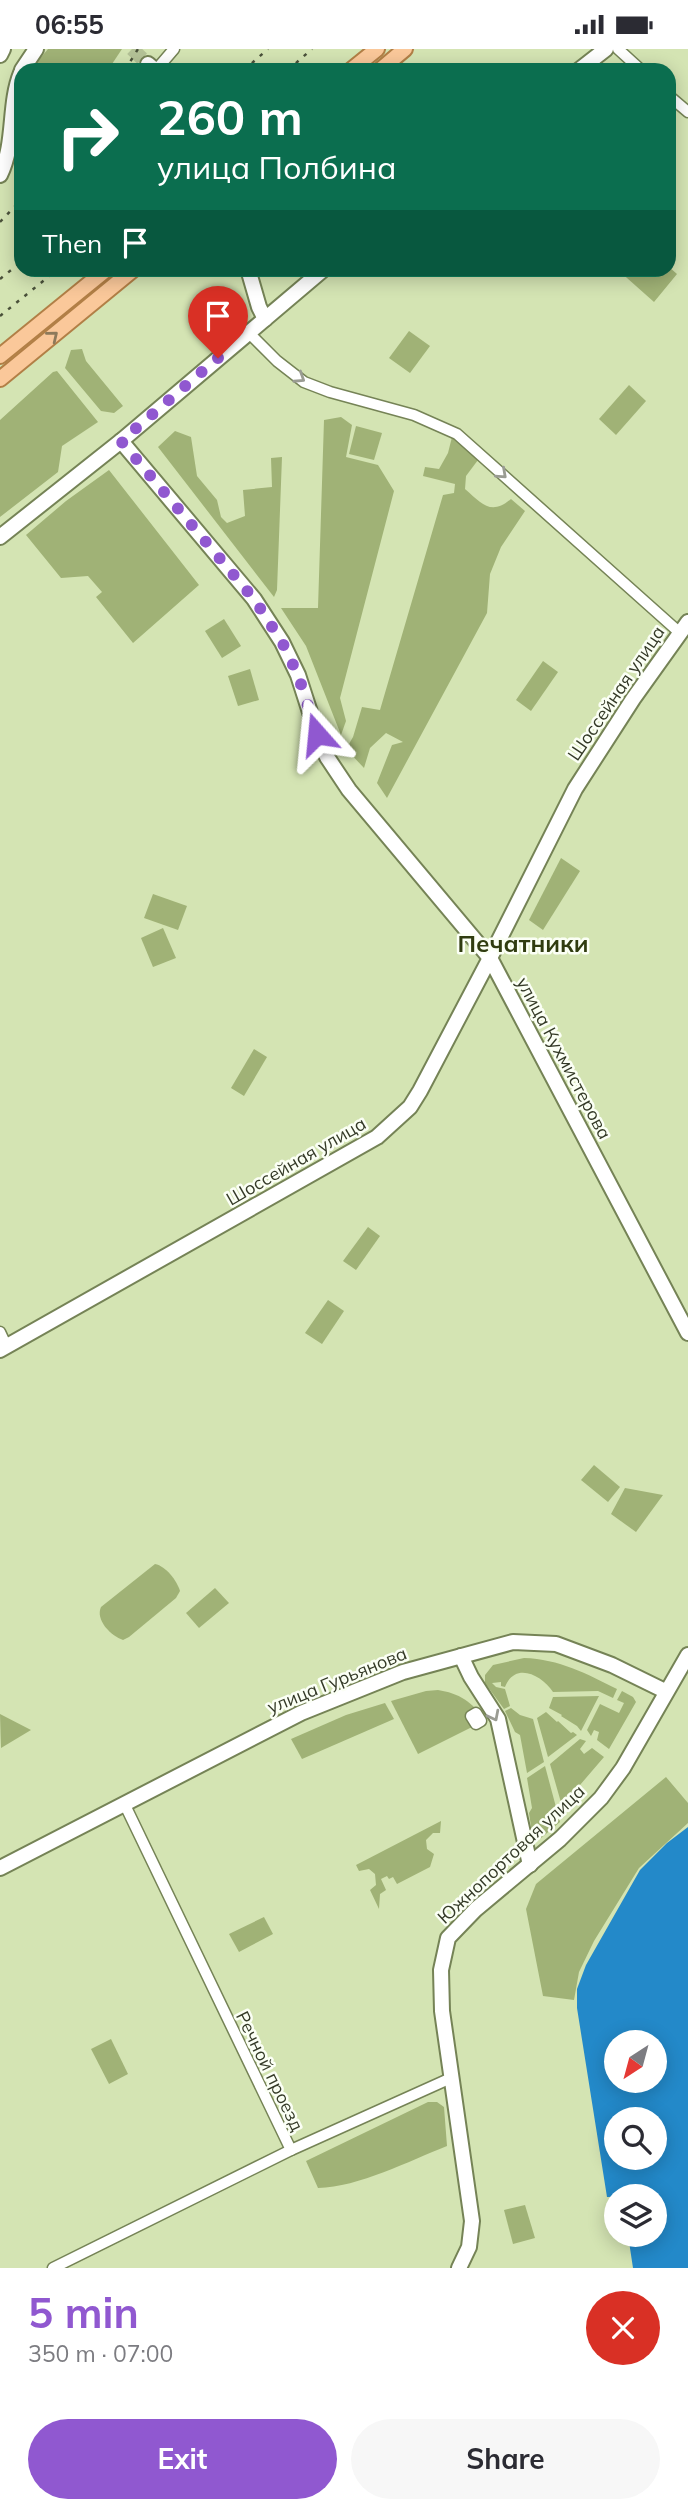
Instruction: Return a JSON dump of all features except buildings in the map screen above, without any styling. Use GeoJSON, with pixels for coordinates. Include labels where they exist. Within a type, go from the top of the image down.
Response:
{"type":"FeatureCollection","features":[{"type":"Feature","properties":{"kind":"main road"},"geometry":{"type":"LineString","coordinates":[[0,55],[3,49]]}},
{"type":"Feature","properties":{"kind":"main road"},"geometry":{"type":"LineString","coordinates":[[360,63],[377,49]]}},
{"type":"Feature","properties":{"kind":"main road"},"geometry":{"type":"LineString","coordinates":[[388,63],[405,49]]}},
{"type":"Feature","properties":{"kind":"main road"},"geometry":{"type":"LineString","coordinates":[[588,63],[606,49]]}},
{"type":"Feature","properties":{"kind":"main road"},"geometry":{"type":"LineString","coordinates":[[0,174],[10,149],[14,107]]}},
{"type":"Feature","properties":{"kind":"main road"},"geometry":{"type":"LineString","coordinates":[[0,356],[97,277]]}},
{"type":"Feature","properties":{"kind":"main road"},"geometry":{"type":"LineString","coordinates":[[0,379],[124,277]]}},
{"type":"Feature","properties":{"kind":"main road"},"geometry":{"type":"LineString","coordinates":[[250,277],[258,307],[265,319]]}},
{"type":"Feature","properties":{"kind":"main road"},"geometry":{"type":"LineString","coordinates":[[0,537],[121,441],[315,277]]}},
{"type":"Feature","properties":{"kind":"main road","name":"улица Кухмистерова"},"geometry":{"type":"LineString","coordinates":[[121,441],[254,599],[282,642],[298,675],[327,757],[349,790],[490,958],[688,1333]]}},
{"type":"Feature","properties":{"kind":"main road","name":"Шоссейная улица"},"geometry":{"type":"LineString","coordinates":[[4,1348],[377,1137],[410,1107],[490,958],[575,789],[633,699],[684,628]]}},
{"type":"Feature","properties":{"kind":"main road","name":"улица Гурьянова"},"geometry":{"type":"LineString","coordinates":[[0,1868],[301,1713],[403,1672],[513,1642],[556,1644],[612,1665],[665,1691]]}},
{"type":"Feature","properties":{"kind":"main road"},"geometry":{"type":"LineString","coordinates":[[665,1691],[688,1655]]}},
{"type":"Feature","properties":{"kind":"main road"},"geometry":{"type":"LineString","coordinates":[[461,1656],[498,1719],[530,1865]]}},
{"type":"Feature","properties":{"kind":"main road","name":"Южнопортовая улица"},"geometry":{"type":"LineString","coordinates":[[459,2268],[469,2247],[472,2221],[442,2011],[441,1970],[448,1938],[476,1909],[561,1839],[601,1798],[623,1768],[665,1691]]}},
{"type":"Feature","properties":{"kind":"street"},"geometry":{"type":"LineString","coordinates":[[159,63],[174,49]]}},
{"type":"Feature","properties":{"kind":"street"},"geometry":{"type":"LineString","coordinates":[[618,49],[633,63]]}},
{"type":"Feature","properties":{"kind":"street"},"geometry":{"type":"LineString","coordinates":[[249,333],[304,382],[330,392],[414,415],[457,435],[625,586],[684,628]]}},
{"type":"Feature","properties":{"kind":"street"},"geometry":{"type":"LineString","coordinates":[[0,1332],[4,1348]]}},
{"type":"Feature","properties":{"kind":"street","name":"Речной проезд"},"geometry":{"type":"LineString","coordinates":[[53,2268],[292,2150],[124,1803]]}},
{"type":"Feature","properties":{"kind":"street"},"geometry":{"type":"LineString","coordinates":[[292,2150],[451,2078]]}},
{"type":"Feature","properties":{"kind":"green space"},"geometry":{"type":"Polygon","coordinates":[[[48,49],[122,49],[113,63],[36,63],[48,49]]]}},
{"type":"Feature","properties":{"kind":"green space"},"geometry":{"type":"Polygon","coordinates":[[[626,277],[675,277],[654,302],[626,277]]]}},
{"type":"Feature","properties":{"kind":"green space"},"geometry":{"type":"Polygon","coordinates":[[[409,331],[430,346],[410,373],[389,358],[409,331]]]}},
{"type":"Feature","properties":{"kind":"green space"},"geometry":{"type":"Polygon","coordinates":[[[82,349],[86,361],[123,406],[114,413],[101,411],[65,368],[71,350],[82,349]]]}},
{"type":"Feature","properties":{"kind":"green space"},"geometry":{"type":"Polygon","coordinates":[[[57,371],[98,422],[62,446],[58,472],[0,517],[0,420],[57,371]]]}},
{"type":"Feature","properties":{"kind":"green space"},"geometry":{"type":"Polygon","coordinates":[[[629,385],[646,401],[616,435],[599,419],[629,385]]]}},
{"type":"Feature","properties":{"kind":"green space"},"geometry":{"type":"Polygon","coordinates":[[[341,417],[352,425],[346,457],[378,465],[394,491],[340,698],[346,721],[341,735],[306,646],[281,608],[318,608],[324,420],[341,417]]]}},
{"type":"Feature","properties":{"kind":"green space"},"geometry":{"type":"Polygon","coordinates":[[[356,426],[382,433],[374,460],[349,454],[356,426]]]}},
{"type":"Feature","properties":{"kind":"green space"},"geometry":{"type":"Polygon","coordinates":[[[175,431],[191,437],[197,476],[217,500],[221,517],[227,523],[245,516],[243,490],[272,487],[271,458],[282,457],[277,590],[274,597],[158,447],[175,431]]]}},
{"type":"Feature","properties":{"kind":"green space"},"geometry":{"type":"Polygon","coordinates":[[[452,437],[478,460],[466,476],[465,489],[487,506],[498,507],[511,499],[525,511],[501,547],[490,574],[487,613],[387,798],[377,783],[392,745],[403,742],[386,733],[370,748],[364,768],[346,749],[353,737],[362,707],[380,710],[443,495],[454,493],[455,484],[423,476],[425,467],[439,469],[448,453],[452,437]]]}},
{"type":"Feature","properties":{"kind":"green space"},"geometry":{"type":"Polygon","coordinates":[[[109,470],[199,585],[133,643],[96,597],[102,592],[88,576],[61,578],[26,535],[66,501],[109,470]]]}},
{"type":"Feature","properties":{"kind":"green space"},"geometry":{"type":"Polygon","coordinates":[[[224,619],[241,646],[222,658],[205,631],[224,619]]]}},
{"type":"Feature","properties":{"kind":"green space"},"geometry":{"type":"Polygon","coordinates":[[[543,661],[558,672],[531,711],[516,700],[543,661]]]}},
{"type":"Feature","properties":{"kind":"green space"},"geometry":{"type":"Polygon","coordinates":[[[250,669],[259,700],[238,706],[228,676],[250,669]]]}},
{"type":"Feature","properties":{"kind":"green space"},"geometry":{"type":"Polygon","coordinates":[[[561,858],[580,871],[543,930],[529,920],[561,858]]]}},
{"type":"Feature","properties":{"kind":"green space"},"geometry":{"type":"Polygon","coordinates":[[[153,894],[187,906],[178,930],[144,918],[153,894]]]}},
{"type":"Feature","properties":{"kind":"green space"},"geometry":{"type":"Polygon","coordinates":[[[163,928],[176,958],[153,967],[141,938],[163,928]]]}},
{"type":"Feature","properties":{"kind":"green space"},"geometry":{"type":"Polygon","coordinates":[[[254,1049],[267,1057],[244,1096],[231,1088],[254,1049]]]}},
{"type":"Feature","properties":{"kind":"green space"},"geometry":{"type":"Polygon","coordinates":[[[368,1227],[380,1236],[356,1270],[343,1261],[368,1227]]]}},
{"type":"Feature","properties":{"kind":"green space"},"geometry":{"type":"Polygon","coordinates":[[[328,1300],[344,1311],[322,1344],[305,1333],[328,1300]]]}},
{"type":"Feature","properties":{"kind":"green space"},"geometry":{"type":"Polygon","coordinates":[[[594,1465],[620,1487],[608,1502],[581,1480],[594,1465]]]}},
{"type":"Feature","properties":{"kind":"green space"},"geometry":{"type":"Polygon","coordinates":[[[625,1488],[663,1495],[636,1532],[611,1514],[625,1488]]]}},
{"type":"Feature","properties":{"kind":"green space"},"geometry":{"type":"Polygon","coordinates":[[[155,1564],[170,1575],[180,1591],[176,1598],[129,1637],[123,1640],[118,1638],[102,1622],[101,1607],[155,1564]]]}},
{"type":"Feature","properties":{"kind":"green space"},"geometry":{"type":"Polygon","coordinates":[[[215,1588],[229,1603],[199,1628],[186,1613],[215,1588]]]}},
{"type":"Feature","properties":{"kind":"green space"},"geometry":{"type":"Polygon","coordinates":[[[524,1658],[561,1664],[617,1689],[613,1698],[598,1691],[553,1692],[536,1676],[529,1673],[515,1674],[505,1687],[501,1686],[501,1682],[492,1683],[505,1689],[510,1706],[504,1709],[485,1683],[485,1675],[493,1665],[524,1658]]]}},
{"type":"Feature","properties":{"kind":"green space"},"geometry":{"type":"Polygon","coordinates":[[[438,1690],[465,1700],[484,1721],[418,1754],[391,1701],[438,1690]]]}},
{"type":"Feature","properties":{"kind":"green space"},"geometry":{"type":"Polygon","coordinates":[[[622,1691],[636,1702],[609,1749],[597,1740],[599,1732],[594,1730],[591,1736],[587,1730],[600,1704],[619,1713],[624,1703],[617,1700],[622,1691]]]}},
{"type":"Feature","properties":{"kind":"green space"},"geometry":{"type":"Polygon","coordinates":[[[599,1696],[581,1731],[549,1708],[553,1697],[599,1696]]]}},
{"type":"Feature","properties":{"kind":"green space"},"geometry":{"type":"Polygon","coordinates":[[[385,1703],[394,1719],[302,1759],[291,1739],[346,1715],[385,1703]]]}},
{"type":"Feature","properties":{"kind":"green space"},"geometry":{"type":"Polygon","coordinates":[[[511,1708],[520,1715],[533,1719],[544,1762],[527,1773],[520,1735],[515,1732],[505,1711],[511,1708]]]}},
{"type":"Feature","properties":{"kind":"green space"},"geometry":{"type":"Polygon","coordinates":[[[546,1712],[577,1735],[548,1757],[537,1718],[546,1712]]]}},
{"type":"Feature","properties":{"kind":"green space"},"geometry":{"type":"Polygon","coordinates":[[[0,1714],[31,1730],[1,1748],[0,1714]]]}},
{"type":"Feature","properties":{"kind":"green space"},"geometry":{"type":"Polygon","coordinates":[[[580,1739],[586,1741],[580,1749],[584,1754],[592,1748],[604,1757],[562,1806],[550,1764],[580,1739]]]}},
{"type":"Feature","properties":{"kind":"green space"},"geometry":{"type":"Polygon","coordinates":[[[545,1766],[560,1822],[540,1839],[532,1833],[529,1813],[532,1808],[527,1778],[545,1766]]]}},
{"type":"Feature","properties":{"kind":"green space"},"geometry":{"type":"Polygon","coordinates":[[[666,1777],[688,1803],[688,1823],[639,1868],[594,1941],[579,1972],[574,2000],[543,1996],[526,1909],[536,1884],[666,1777]]]}},
{"type":"Feature","properties":{"kind":"green space"},"geometry":{"type":"Polygon","coordinates":[[[441,1821],[440,1833],[433,1833],[426,1840],[427,1849],[434,1854],[430,1867],[397,1884],[393,1877],[381,1879],[386,1890],[380,1894],[379,1909],[370,1890],[376,1885],[375,1874],[369,1869],[359,1871],[356,1865],[441,1821]]]}},
{"type":"Feature","properties":{"kind":"green space"},"geometry":{"type":"Polygon","coordinates":[[[264,1917],[273,1934],[239,1952],[229,1934],[264,1917]]]}},
{"type":"Feature","properties":{"kind":"green space"},"geometry":{"type":"Polygon","coordinates":[[[111,2039],[128,2074],[109,2084],[91,2049],[111,2039]]]}},
{"type":"Feature","properties":{"kind":"green space"},"geometry":{"type":"Polygon","coordinates":[[[428,2102],[437,2102],[444,2107],[447,2146],[367,2178],[334,2187],[318,2188],[306,2161],[428,2102]]]}},
{"type":"Feature","properties":{"kind":"green space"},"geometry":{"type":"Polygon","coordinates":[[[525,2205],[535,2238],[513,2244],[504,2210],[525,2205]]]}},
{"type":"Feature","properties":{"kind":"water"},"geometry":{"type":"Polygon","coordinates":[[[688,1827],[688,2268],[633,2268],[630,2247],[667,2247],[667,2184],[605,2184],[577,2008],[577,1989],[586,1965],[640,1870],[688,1827]]]}},
{"type":"Feature","properties":{"kind":"tunnel"},"geometry":{"type":"LineString","coordinates":[[132,49],[147,63]]}},
{"type":"Feature","properties":{"kind":"railway"},"geometry":{"type":"LineString","coordinates":[[129,63],[138,49]]}},
{"type":"Feature","properties":{"kind":"railway"},"geometry":{"type":"LineString","coordinates":[[252,63],[268,49]]}},
{"type":"Feature","properties":{"kind":"railway"},"geometry":{"type":"LineString","coordinates":[[296,63],[312,49]]}},
{"type":"Feature","properties":{"kind":"railway"},"geometry":{"type":"LineString","coordinates":[[0,222],[14,207]]}},
{"type":"Feature","properties":{"kind":"railway"},"geometry":{"type":"LineString","coordinates":[[0,279],[14,268]]}},
{"type":"Feature","properties":{"kind":"railway"},"geometry":{"type":"LineString","coordinates":[[0,316],[48,277]]}},
{"type":"Feature","properties":{"kind":"district","name":"Печатники"},"geometry":{"type":"Point","coordinates":[523,943]}},
{"type":"Feature","properties":{"kind":"route"},"geometry":{"type":"LineString","coordinates":[[218,358],[121,441],[254,599],[282,642],[298,675],[317,734]]}}]}
